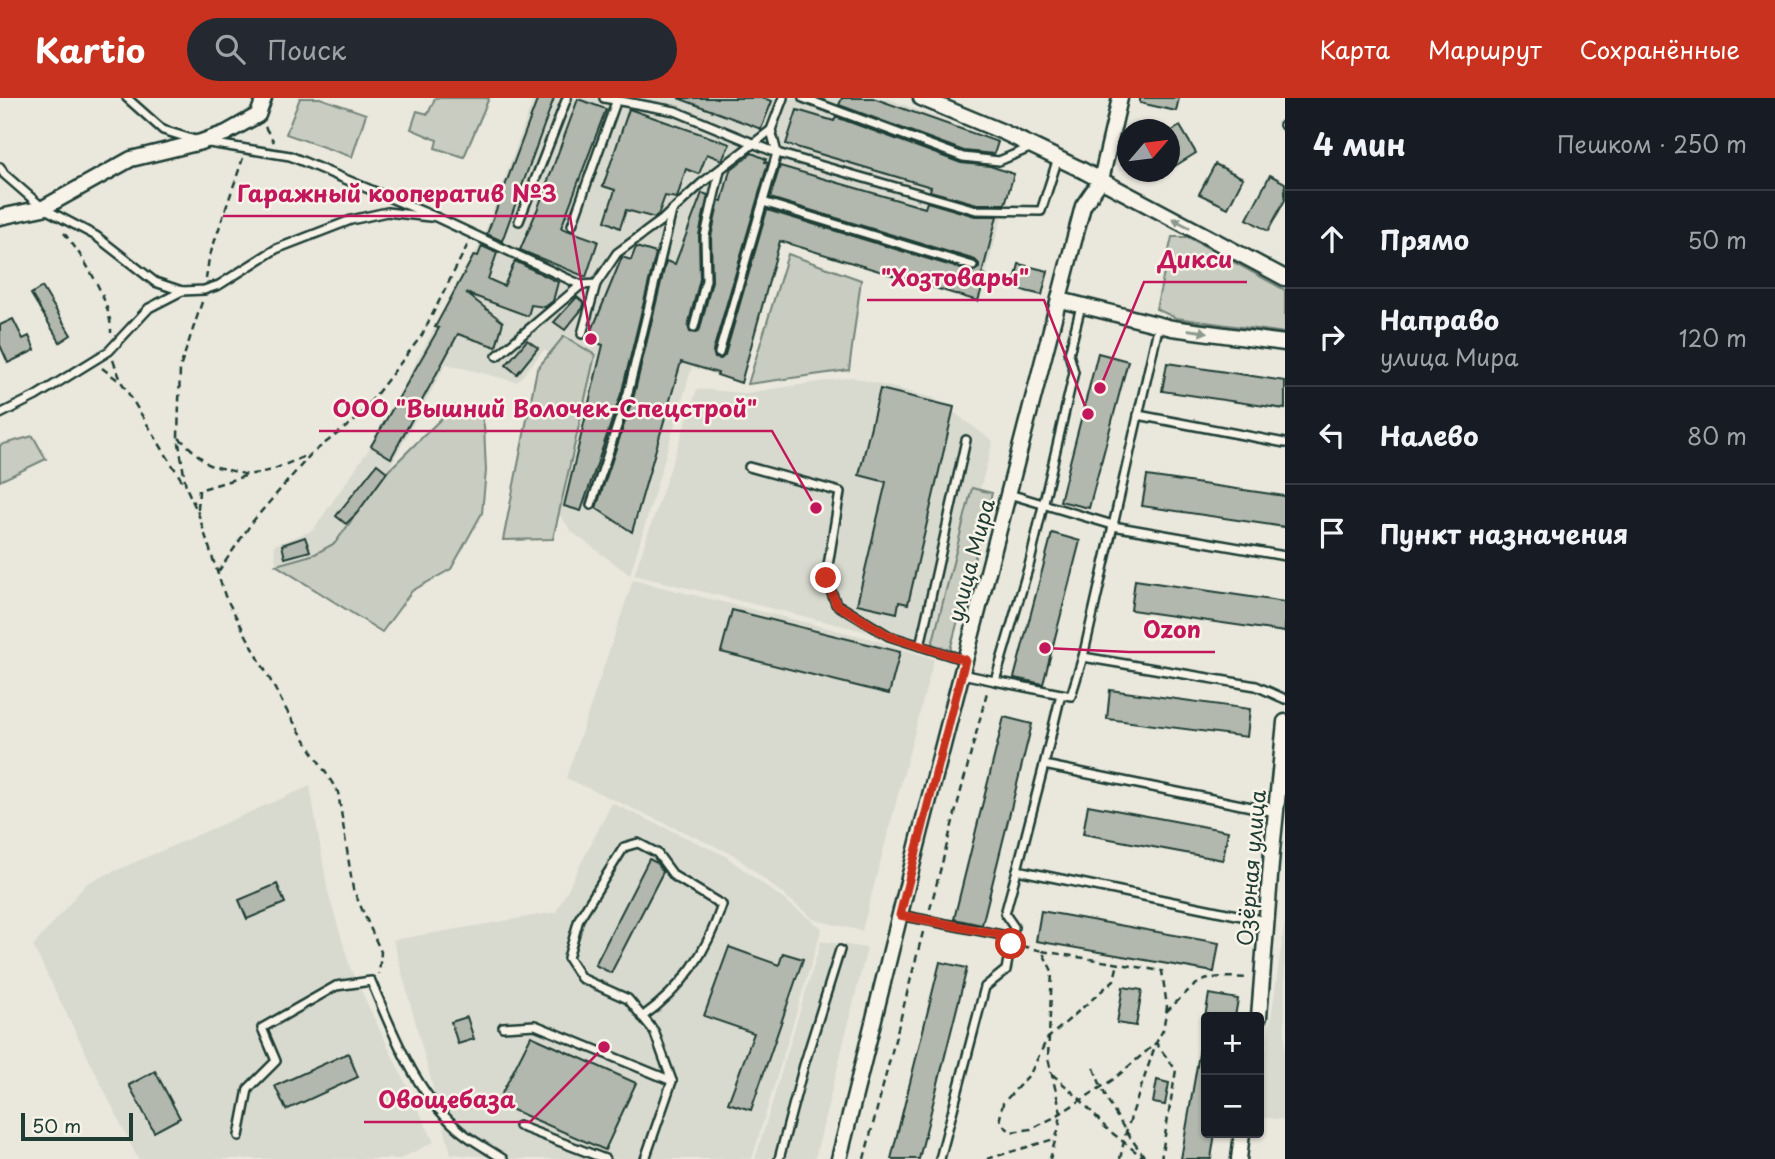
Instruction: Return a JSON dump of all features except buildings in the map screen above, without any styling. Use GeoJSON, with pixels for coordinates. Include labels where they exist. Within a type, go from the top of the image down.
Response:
{"type":"FeatureCollection","features":[{"type":"Feature","properties":{"kind":"street"},"geometry":{"type":"LineString","coordinates":[[0,217],[43,208],[131,159],[226,133],[258,115],[264,98]]}},
{"type":"Feature","properties":{"kind":"street"},"geometry":{"type":"LineString","coordinates":[[922,98],[1058,158],[1285,278]]}},
{"type":"Feature","properties":{"kind":"street","name":"улица Мира"},"geometry":{"type":"LineString","coordinates":[[839,1159],[1083,206],[1101,180],[1121,98]]}},
{"type":"Feature","properties":{"kind":"street"},"geometry":{"type":"LineString","coordinates":[[1059,300],[1159,324],[1285,343]]}},
{"type":"Feature","properties":{"kind":"street","name":"Озёрная улица"},"geometry":{"type":"LineString","coordinates":[[1259,1012],[1285,722]]}},
{"type":"Feature","properties":{"kind":"street"},"geometry":{"type":"LineString","coordinates":[[1238,1159],[1241,1138]]}},
{"type":"Feature","properties":{"kind":"lane"},"geometry":{"type":"LineString","coordinates":[[127,98],[163,130],[201,142],[290,156],[438,218],[581,285],[596,284]]}},
{"type":"Feature","properties":{"kind":"lane"},"geometry":{"type":"LineString","coordinates":[[519,220],[567,98]]}},
{"type":"Feature","properties":{"kind":"lane"},"geometry":{"type":"LineString","coordinates":[[604,98],[675,111],[777,153],[976,210],[1041,211],[1058,158]]}},
{"type":"Feature","properties":{"kind":"lane"},"geometry":{"type":"LineString","coordinates":[[582,334],[596,284],[617,253],[771,130],[783,98]]}},
{"type":"Feature","properties":{"kind":"lane"},"geometry":{"type":"LineString","coordinates":[[803,98],[963,157],[999,161],[1032,146]]}},
{"type":"Feature","properties":{"kind":"lane"},"geometry":{"type":"LineString","coordinates":[[572,225],[616,102]]}},
{"type":"Feature","properties":{"kind":"lane"},"geometry":{"type":"LineString","coordinates":[[719,354],[777,153],[771,130]]}},
{"type":"Feature","properties":{"kind":"lane"},"geometry":{"type":"LineString","coordinates":[[0,167],[4,174],[43,208],[96,236],[155,282],[182,291],[204,290],[219,285],[276,249],[351,220],[387,212],[438,218]]}},
{"type":"Feature","properties":{"kind":"lane"},"geometry":{"type":"LineString","coordinates":[[694,327],[706,280],[705,236],[721,169]]}},
{"type":"Feature","properties":{"kind":"lane"},"geometry":{"type":"LineString","coordinates":[[763,202],[973,265]]}},
{"type":"Feature","properties":{"kind":"lane"},"geometry":{"type":"LineString","coordinates":[[591,505],[628,393],[672,211]]}},
{"type":"Feature","properties":{"kind":"lane"},"geometry":{"type":"LineString","coordinates":[[498,356],[581,285]]}},
{"type":"Feature","properties":{"kind":"lane"},"geometry":{"type":"LineString","coordinates":[[0,414],[36,396],[109,351],[149,308],[182,291]]}},
{"type":"Feature","properties":{"kind":"lane"},"geometry":{"type":"LineString","coordinates":[[995,681],[1030,562],[1074,372],[1069,354],[1081,305]]}},
{"type":"Feature","properties":{"kind":"lane"},"geometry":{"type":"LineString","coordinates":[[750,467],[840,492],[826,578],[836,604],[889,636],[920,646],[995,681],[1071,696],[1083,657],[1159,324]]}},
{"type":"Feature","properties":{"kind":"lane"},"geometry":{"type":"LineString","coordinates":[[1138,415],[1285,443]]}},
{"type":"Feature","properties":{"kind":"lane"},"geometry":{"type":"LineString","coordinates":[[920,646],[966,440]]}},
{"type":"Feature","properties":{"kind":"lane"},"geometry":{"type":"LineString","coordinates":[[1009,495],[1113,526],[1285,556]]}},
{"type":"Feature","properties":{"kind":"lane"},"geometry":{"type":"LineString","coordinates":[[1083,657],[1256,687],[1285,699]]}},
{"type":"Feature","properties":{"kind":"lane"},"geometry":{"type":"LineString","coordinates":[[940,1159],[985,987],[1006,970],[1014,927],[1005,914],[1061,694]]}},
{"type":"Feature","properties":{"kind":"lane"},"geometry":{"type":"LineString","coordinates":[[1044,765],[1276,812]]}},
{"type":"Feature","properties":{"kind":"lane"},"geometry":{"type":"LineString","coordinates":[[642,1017],[665,1001],[684,979],[713,935],[722,905],[674,876],[657,853],[639,844],[624,847],[579,919],[568,958],[581,978],[628,999],[642,1017],[654,1031],[673,1081],[645,1159]]}},
{"type":"Feature","properties":{"kind":"lane"},"geometry":{"type":"LineString","coordinates":[[1017,870],[1266,921]]}},
{"type":"Feature","properties":{"kind":"lane"},"geometry":{"type":"LineString","coordinates":[[900,915],[1011,941]]}},
{"type":"Feature","properties":{"kind":"lane"},"geometry":{"type":"LineString","coordinates":[[779,1159],[804,1065],[840,950]]}},
{"type":"Feature","properties":{"kind":"lane"},"geometry":{"type":"LineString","coordinates":[[239,1136],[248,1089],[276,1061],[262,1028],[336,986],[371,981],[399,1047],[421,1085],[465,1135],[503,1159]]}},
{"type":"Feature","properties":{"kind":"lane"},"geometry":{"type":"LineString","coordinates":[[503,1027],[535,1025],[673,1081]]}},
{"type":"Feature","properties":{"kind":"lane"},"geometry":{"type":"LineString","coordinates":[[519,1126],[605,1159]]}},
{"type":"Feature","properties":{"kind":"path"},"geometry":{"type":"LineString","coordinates":[[258,115],[274,144],[290,156]]}},
{"type":"Feature","properties":{"kind":"path"},"geometry":{"type":"LineString","coordinates":[[246,149],[209,258],[201,308],[180,368],[178,437],[186,487],[198,513],[225,596],[288,713],[338,792],[353,889],[382,952],[380,973],[371,981]]}},
{"type":"Feature","properties":{"kind":"path"},"geometry":{"type":"LineString","coordinates":[[218,572],[253,522],[311,454],[358,418],[422,335],[472,235]]}},
{"type":"Feature","properties":{"kind":"path"},"geometry":{"type":"LineString","coordinates":[[92,362],[122,383]]}},
{"type":"Feature","properties":{"kind":"path"},"geometry":{"type":"LineString","coordinates":[[178,437],[209,465],[248,475]]}},
{"type":"Feature","properties":{"kind":"path"},"geometry":{"type":"LineString","coordinates":[[198,513],[199,490],[272,470],[311,454]]}},
{"type":"Feature","properties":{"kind":"path"},"geometry":{"type":"LineString","coordinates":[[1011,941],[1042,951],[1162,971],[1166,1013],[1163,1030],[1156,1043],[1126,1132],[1120,1159]]}},
{"type":"Feature","properties":{"kind":"path"},"geometry":{"type":"LineString","coordinates":[[1042,951],[1052,971],[1048,1058],[1060,1113],[1050,1159]]}},
{"type":"Feature","properties":{"kind":"path"},"geometry":{"type":"LineString","coordinates":[[1118,963],[1114,979],[1047,1039],[1030,1074],[1003,1102],[1000,1118],[1003,1125],[1011,1132],[1031,1129],[1101,1087],[1156,1043]]}},
{"type":"Feature","properties":{"kind":"path"},"geometry":{"type":"LineString","coordinates":[[1166,1013],[1198,982],[1214,976],[1262,979]]}},
{"type":"Feature","properties":{"kind":"path"},"geometry":{"type":"LineString","coordinates":[[1156,1043],[1176,1070],[1161,1159]]}},
{"type":"Feature","properties":{"kind":"path"},"geometry":{"type":"LineString","coordinates":[[1094,1068],[1101,1087],[1126,1132],[1145,1159]]}},
{"type":"Feature","properties":{"kind":"path"},"geometry":{"type":"LineString","coordinates":[[1052,1074],[1080,1099],[1106,1128],[1145,1159]]}},
{"type":"Feature","properties":{"kind":"path"},"geometry":{"type":"LineString","coordinates":[[987,1159],[1056,1138]]}},
{"type":"Feature","properties":{"kind":"shaded area"},"geometry":{"type":"Polygon","coordinates":[[[300,98],[320,98],[366,114],[352,157],[286,134],[300,98]]]}},
{"type":"Feature","properties":{"kind":"shaded area"},"geometry":{"type":"Polygon","coordinates":[[[435,98],[489,98],[464,157],[435,148],[437,140],[411,129],[417,111],[428,114],[435,98]]]}},
{"type":"Feature","properties":{"kind":"shaded area"},"geometry":{"type":"Polygon","coordinates":[[[534,98],[887,98],[998,142],[990,169],[1014,174],[978,301],[780,241],[741,383],[692,367],[630,575],[572,532],[555,509],[590,377],[544,350],[517,382],[446,364],[387,472],[335,543],[315,554],[276,565],[274,545],[313,530],[371,446],[482,240],[534,98]]]}},
{"type":"Feature","properties":{"kind":"shaded area"},"geometry":{"type":"Polygon","coordinates":[[[1172,237],[1188,237],[1285,290],[1285,333],[1176,318],[1156,309],[1172,237]]]}},
{"type":"Feature","properties":{"kind":"shaded area"},"geometry":{"type":"Polygon","coordinates":[[[788,254],[861,280],[849,370],[748,384],[788,254]]]}},
{"type":"Feature","properties":{"kind":"shaded area"},"geometry":{"type":"Polygon","coordinates":[[[564,336],[595,355],[553,539],[503,540],[537,369],[564,336]]]}},
{"type":"Feature","properties":{"kind":"shaded area"},"geometry":{"type":"Polygon","coordinates":[[[852,377],[934,398],[993,441],[936,655],[876,634],[634,575],[697,389],[746,393],[852,377]]]}},
{"type":"Feature","properties":{"kind":"shaded area"},"geometry":{"type":"Polygon","coordinates":[[[454,406],[481,414],[486,471],[482,513],[451,569],[412,591],[382,632],[276,565],[315,554],[335,543],[387,472],[454,406]]]}},
{"type":"Feature","properties":{"kind":"shaded area"},"geometry":{"type":"Polygon","coordinates":[[[33,436],[46,459],[0,481],[0,445],[33,436]]]}},
{"type":"Feature","properties":{"kind":"shaded area"},"geometry":{"type":"Polygon","coordinates":[[[972,488],[992,493],[949,654],[931,649],[972,488]]]}},
{"type":"Feature","properties":{"kind":"shaded area"},"geometry":{"type":"Polygon","coordinates":[[[633,580],[872,639],[934,659],[862,931],[815,920],[734,855],[566,778],[633,580]]]}},
{"type":"Feature","properties":{"kind":"shaded area"},"geometry":{"type":"Polygon","coordinates":[[[310,786],[328,892],[351,970],[434,1142],[400,1159],[138,1159],[33,946],[87,883],[310,786]]]}},
{"type":"Feature","properties":{"kind":"shaded area"},"geometry":{"type":"Polygon","coordinates":[[[612,803],[724,855],[822,928],[752,1159],[514,1159],[451,1154],[393,940],[556,912],[612,803]]]}},
{"type":"Feature","properties":{"kind":"shaded area"},"geometry":{"type":"Polygon","coordinates":[[[1285,921],[1285,1120],[1264,1118],[1264,1066],[1285,921]]]}},
{"type":"Feature","properties":{"kind":"shaded area"},"geometry":{"type":"Polygon","coordinates":[[[821,941],[867,948],[815,1159],[755,1159],[821,941]]]}},
{"type":"Feature","properties":{"kind":"place","name":"Гаражный кооператив №3"},"geometry":{"type":"Point","coordinates":[591,339]}},
{"type":"Feature","properties":{"kind":"place","name":"Дикси"},"geometry":{"type":"Point","coordinates":[1100,388]}},
{"type":"Feature","properties":{"kind":"place","name":"\"Хозтовары\""},"geometry":{"type":"Point","coordinates":[1088,414]}},
{"type":"Feature","properties":{"kind":"place","name":"ООО \"Вышний Волочек-Спецстрой\""},"geometry":{"type":"Point","coordinates":[816,508]}},
{"type":"Feature","properties":{"kind":"place","name":"Ozon"},"geometry":{"type":"Point","coordinates":[1045,648]}},
{"type":"Feature","properties":{"kind":"place","name":"Овощебаза"},"geometry":{"type":"Point","coordinates":[604,1047]}},
{"type":"Feature","properties":{"kind":"route"},"geometry":{"type":"LineString","coordinates":[[826,578],[836,604],[889,636],[965,660],[900,915],[1012,937],[1011,944]]}}]}
